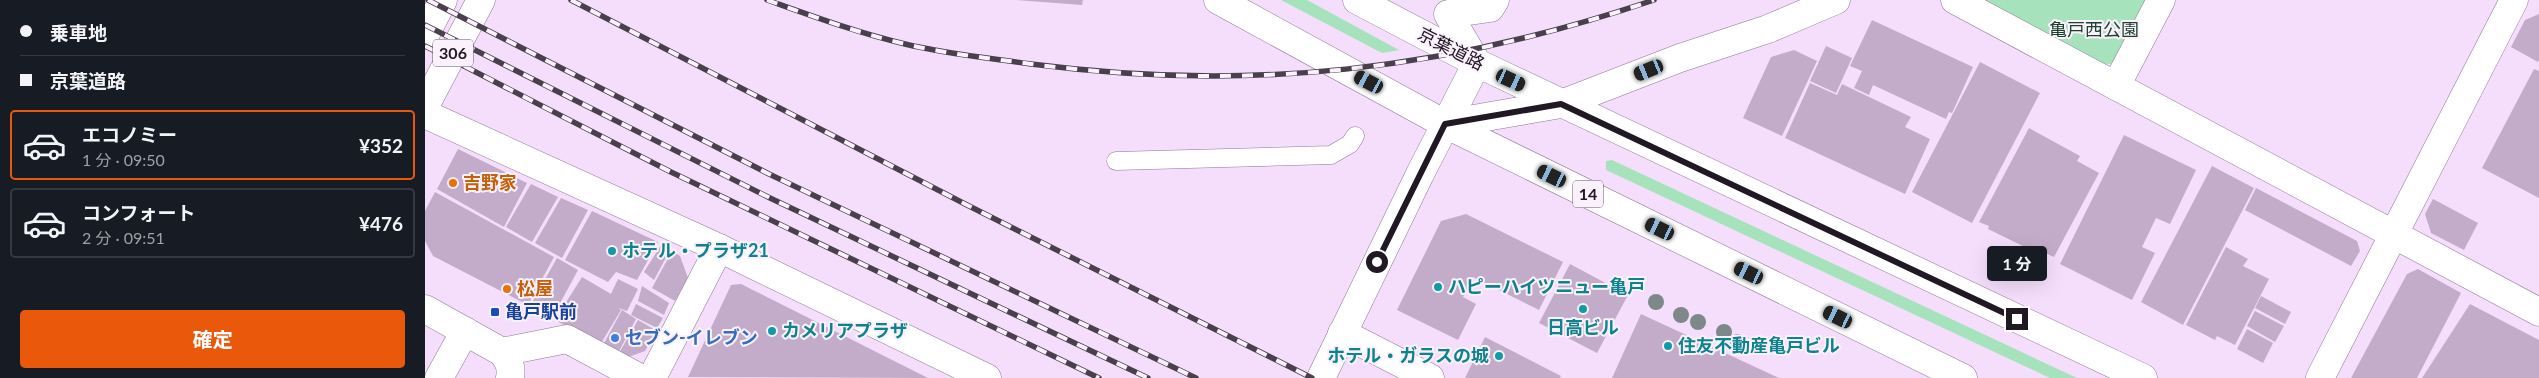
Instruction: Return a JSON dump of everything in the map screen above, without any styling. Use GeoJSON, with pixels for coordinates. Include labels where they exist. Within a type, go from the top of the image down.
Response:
{"type":"FeatureCollection","features":[{"type":"Feature","properties":{"kind":"main road","name":"306"},"geometry":{"type":"LineString","coordinates":[[425,35],[443,0]]}},
{"type":"Feature","properties":{"kind":"main road","name":"306"},"geometry":{"type":"LineString","coordinates":[[425,106],[481,0]]}},
{"type":"Feature","properties":{"kind":"main road","name":"14"},"geometry":{"type":"LineString","coordinates":[[1218,0],[1445,124],[1963,378]]}},
{"type":"Feature","properties":{"kind":"main road","name":"京葉道路"},"geometry":{"type":"LineString","coordinates":[[1357,0],[1477,63],[1561,104],[2143,378]]}},
{"type":"Feature","properties":{"kind":"main road"},"geometry":{"type":"LineString","coordinates":[[1321,378],[1445,124],[1477,63],[1448,14],[1491,8],[1495,0]]}},
{"type":"Feature","properties":{"kind":"main road"},"geometry":{"type":"LineString","coordinates":[[1445,124],[1561,104],[1680,58],[1768,29],[1836,0]]}},
{"type":"Feature","properties":{"kind":"main road"},"geometry":{"type":"LineString","coordinates":[[1955,0],[2539,312]]}},
{"type":"Feature","properties":{"kind":"main road"},"geometry":{"type":"LineString","coordinates":[[2116,86],[2161,0]]}},
{"type":"Feature","properties":{"kind":"main road"},"geometry":{"type":"LineString","coordinates":[[2320,378],[2514,0]]}},
{"type":"Feature","properties":{"kind":"main road"},"geometry":{"type":"LineString","coordinates":[[425,114],[719,248],[987,378]]}},
{"type":"Feature","properties":{"kind":"main road"},"geometry":{"type":"LineString","coordinates":[[652,378],[719,248]]}},
{"type":"Feature","properties":{"kind":"main road"},"geometry":{"type":"LineString","coordinates":[[425,309],[502,352],[508,360],[511,369],[510,378]]}},
{"type":"Feature","properties":{"kind":"main road"},"geometry":{"type":"LineString","coordinates":[[439,378],[465,331]]}},
{"type":"Feature","properties":{"kind":"main road"},"geometry":{"type":"LineString","coordinates":[[1342,333],[1429,378]]}},
{"type":"Feature","properties":{"kind":"main road"},"geometry":{"type":"LineString","coordinates":[[502,352],[567,339],[640,378]]}},
{"type":"Feature","properties":{"kind":"lane"},"geometry":{"type":"LineString","coordinates":[[1116,162],[1331,155],[1350,144],[1355,136]]}},
{"type":"Feature","properties":{"kind":"green space"},"geometry":{"type":"Polygon","coordinates":[[[1281,0],[1307,0],[1399,50],[1382,53],[1281,0]]]}},
{"type":"Feature","properties":{"kind":"green space","name":"亀戸西公園"},"geometry":{"type":"Polygon","coordinates":[[[1971,0],[2147,0],[2113,63],[2100,66],[1971,0]]]}},
{"type":"Feature","properties":{"kind":"green space"},"geometry":{"type":"Polygon","coordinates":[[[1612,160],[2077,378],[2050,378],[1606,170],[1606,161],[1612,160]]]}},
{"type":"Feature","properties":{"kind":"building"},"geometry":{"type":"Polygon","coordinates":[[[1016,0],[1083,0],[1082,5],[1016,0]]]}},
{"type":"Feature","properties":{"kind":"building"},"geometry":{"type":"Polygon","coordinates":[[[2539,14],[2538,62],[2511,47],[2525,20],[2539,14]]]}},
{"type":"Feature","properties":{"kind":"building"},"geometry":{"type":"Polygon","coordinates":[[[1872,20],[1973,67],[1952,113],[1949,112],[1946,119],[1873,85],[1869,95],[1854,88],[1862,71],[1850,66],[1872,20]]]}},
{"type":"Feature","properties":{"kind":"building"},"geometry":{"type":"Polygon","coordinates":[[[1826,46],[1852,58],[1836,93],[1810,81],[1826,46]]]}},
{"type":"Feature","properties":{"kind":"building"},"geometry":{"type":"Polygon","coordinates":[[[1794,50],[1817,61],[1782,136],[1743,118],[1771,57],[1794,50]]]}},
{"type":"Feature","properties":{"kind":"building"},"geometry":{"type":"Polygon","coordinates":[[[1980,62],[2040,93],[1972,223],[1912,192],[1980,62]]]}},
{"type":"Feature","properties":{"kind":"building"},"geometry":{"type":"Polygon","coordinates":[[[2534,69],[2539,71],[2539,198],[2482,168],[2534,69]]]}},
{"type":"Feature","properties":{"kind":"building"},"geometry":{"type":"Polygon","coordinates":[[[1810,83],[1837,95],[1842,84],[1911,117],[1905,127],[1930,139],[1905,194],[1785,138],[1810,83]]]}},
{"type":"Feature","properties":{"kind":"building"},"geometry":{"type":"Polygon","coordinates":[[[2029,128],[2080,156],[2077,161],[2099,173],[2054,257],[2034,248],[2033,251],[1988,229],[1989,226],[1979,222],[2029,128]]]}},
{"type":"Feature","properties":{"kind":"building"},"geometry":{"type":"Polygon","coordinates":[[[2124,135],[2196,170],[2170,224],[2156,218],[2142,247],[2155,253],[2132,300],[2060,264],[2124,135]]]}},
{"type":"Feature","properties":{"kind":"building"},"geometry":{"type":"Polygon","coordinates":[[[458,149],[527,183],[504,227],[437,189],[458,149]]]}},
{"type":"Feature","properties":{"kind":"building"},"geometry":{"type":"Polygon","coordinates":[[[2212,166],[2254,188],[2183,325],[2141,302],[2212,166]]]}},
{"type":"Feature","properties":{"kind":"building"},"geometry":{"type":"Polygon","coordinates":[[[531,184],[558,197],[532,242],[506,227],[531,184]]]}},
{"type":"Feature","properties":{"kind":"building"},"geometry":{"type":"Polygon","coordinates":[[[2256,188],[2357,241],[2360,251],[2351,266],[2245,210],[2256,188]]]}},
{"type":"Feature","properties":{"kind":"building"},"geometry":{"type":"Polygon","coordinates":[[[435,192],[554,257],[528,305],[433,256],[425,241],[425,211],[435,192]]]}},
{"type":"Feature","properties":{"kind":"building"},"geometry":{"type":"Polygon","coordinates":[[[561,198],[588,210],[562,258],[535,243],[561,198]]]}},
{"type":"Feature","properties":{"kind":"building"},"geometry":{"type":"Polygon","coordinates":[[[2433,199],[2478,223],[2464,250],[2431,233],[2425,214],[2433,199]]]}},
{"type":"Feature","properties":{"kind":"building","name":"ホテル・プラザ21"},"geometry":{"type":"Polygon","coordinates":[[[592,211],[658,242],[637,280],[616,272],[608,282],[565,260],[592,211]]]}},
{"type":"Feature","properties":{"kind":"building","name":"ハピーハイツニュー亀戸"},"geometry":{"type":"Polygon","coordinates":[[[1466,214],[1563,262],[1539,310],[1473,277],[1463,297],[1476,304],[1458,340],[1397,310],[1441,221],[1466,214]]]}},
{"type":"Feature","properties":{"kind":"building"},"geometry":{"type":"Polygon","coordinates":[[[661,245],[670,250],[654,280],[644,272],[661,245]]]}},
{"type":"Feature","properties":{"kind":"building"},"geometry":{"type":"Polygon","coordinates":[[[2226,247],[2248,259],[2243,266],[2269,279],[2235,345],[2217,336],[2215,340],[2186,325],[2226,247]]]}},
{"type":"Feature","properties":{"kind":"building"},"geometry":{"type":"Polygon","coordinates":[[[672,251],[680,256],[688,278],[675,301],[652,288],[672,251]]]}},
{"type":"Feature","properties":{"kind":"building"},"geometry":{"type":"Polygon","coordinates":[[[557,258],[578,270],[552,318],[530,306],[557,258]]]}},
{"type":"Feature","properties":{"kind":"building","name":"日高ビル"},"geometry":{"type":"Polygon","coordinates":[[[1570,264],[1628,295],[1597,353],[1539,323],[1570,264]]]}},
{"type":"Feature","properties":{"kind":"building"},"geometry":{"type":"Polygon","coordinates":[[[2418,269],[2461,293],[2417,378],[2351,378],[2407,274],[2418,269]]]}},
{"type":"Feature","properties":{"kind":"building"},"geometry":{"type":"Polygon","coordinates":[[[582,277],[611,294],[618,279],[638,289],[627,311],[618,308],[621,310],[600,345],[555,320],[582,277]]]}},
{"type":"Feature","properties":{"kind":"building","name":"カメリアプラザ"},"geometry":{"type":"Polygon","coordinates":[[[741,284],[928,378],[688,377],[731,285],[741,284]]]}},
{"type":"Feature","properties":{"kind":"building"},"geometry":{"type":"Polygon","coordinates":[[[642,286],[669,303],[664,315],[638,301],[642,286]]]}},
{"type":"Feature","properties":{"kind":"building"},"geometry":{"type":"Polygon","coordinates":[[[2261,296],[2291,312],[2285,324],[2255,308],[2261,296]]]}},
{"type":"Feature","properties":{"kind":"building"},"geometry":{"type":"Polygon","coordinates":[[[636,304],[663,318],[657,328],[631,315],[636,304]]]}},
{"type":"Feature","properties":{"kind":"building"},"geometry":{"type":"Polygon","coordinates":[[[2470,304],[2539,340],[2539,378],[2422,378],[2470,304]]]}},
{"type":"Feature","properties":{"kind":"building"},"geometry":{"type":"Polygon","coordinates":[[[622,310],[636,319],[617,355],[602,347],[622,310]]]}},
{"type":"Feature","properties":{"kind":"building"},"geometry":{"type":"Polygon","coordinates":[[[2255,311],[2284,326],[2275,342],[2247,326],[2255,311]]]}},
{"type":"Feature","properties":{"kind":"building","name":"住友不動産亀戸ビル"},"geometry":{"type":"Polygon","coordinates":[[[1641,314],[1779,378],[1612,378],[1641,314]]]}},
{"type":"Feature","properties":{"kind":"building"},"geometry":{"type":"Polygon","coordinates":[[[638,320],[657,331],[645,351],[623,359],[618,355],[638,320]]]}},
{"type":"Feature","properties":{"kind":"building"},"geometry":{"type":"Polygon","coordinates":[[[2247,329],[2273,343],[2263,363],[2237,349],[2247,329]]]}},
{"type":"Feature","properties":{"kind":"building","name":"ホテル・ガラスの城"},"geometry":{"type":"Polygon","coordinates":[[[1485,337],[1561,376],[1560,378],[1465,378],[1485,337]]]}},
{"type":"Feature","properties":{"kind":"railway"},"geometry":{"type":"LineString","coordinates":[[428,0],[769,174],[1196,378]]}},
{"type":"Feature","properties":{"kind":"railway"},"geometry":{"type":"LineString","coordinates":[[571,0],[967,205],[1312,378]]}},
{"type":"Feature","properties":{"kind":"railway"},"geometry":{"type":"LineString","coordinates":[[767,0],[870,35],[968,56],[1112,72],[1191,76],[1269,75],[1346,69],[1422,59],[1499,44],[1576,24],[1654,0]]}},
{"type":"Feature","properties":{"kind":"railway"},"geometry":{"type":"LineString","coordinates":[[425,25],[770,198],[1148,378]]}},
{"type":"Feature","properties":{"kind":"railway"},"geometry":{"type":"LineString","coordinates":[[425,46],[671,172],[1099,378]]}},
{"type":"Feature","properties":{"kind":"place","name":"吉野家"},"geometry":{"type":"Point","coordinates":[453,183]}},
{"type":"Feature","properties":{"kind":"place","name":"ホテル・プラザ21"},"geometry":{"type":"Point","coordinates":[612,251]}},
{"type":"Feature","properties":{"kind":"place","name":"ハピーハイツニュー亀戸"},"geometry":{"type":"Point","coordinates":[1438,287]}},
{"type":"Feature","properties":{"kind":"place","name":"松屋"},"geometry":{"type":"Point","coordinates":[507,289]}},
{"type":"Feature","properties":{"kind":"place","name":"日高ビル"},"geometry":{"type":"Point","coordinates":[1583,309]}},
{"type":"Feature","properties":{"kind":"place","name":"亀戸駅前"},"geometry":{"type":"Point","coordinates":[495,312]}},
{"type":"Feature","properties":{"kind":"place","name":"カメリアプラザ"},"geometry":{"type":"Point","coordinates":[772,331]}},
{"type":"Feature","properties":{"kind":"place","name":"セブン-イレブン"},"geometry":{"type":"Point","coordinates":[615,338]}},
{"type":"Feature","properties":{"kind":"place","name":"住友不動産亀戸ビル"},"geometry":{"type":"Point","coordinates":[1668,346]}},
{"type":"Feature","properties":{"kind":"place","name":"ホテル・ガラスの城"},"geometry":{"type":"Point","coordinates":[1499,356]}},
{"type":"Feature","properties":{"kind":"route"},"geometry":{"type":"LineString","coordinates":[[1377,262],[1445,124],[1561,104],[2017,319]]}}]}
